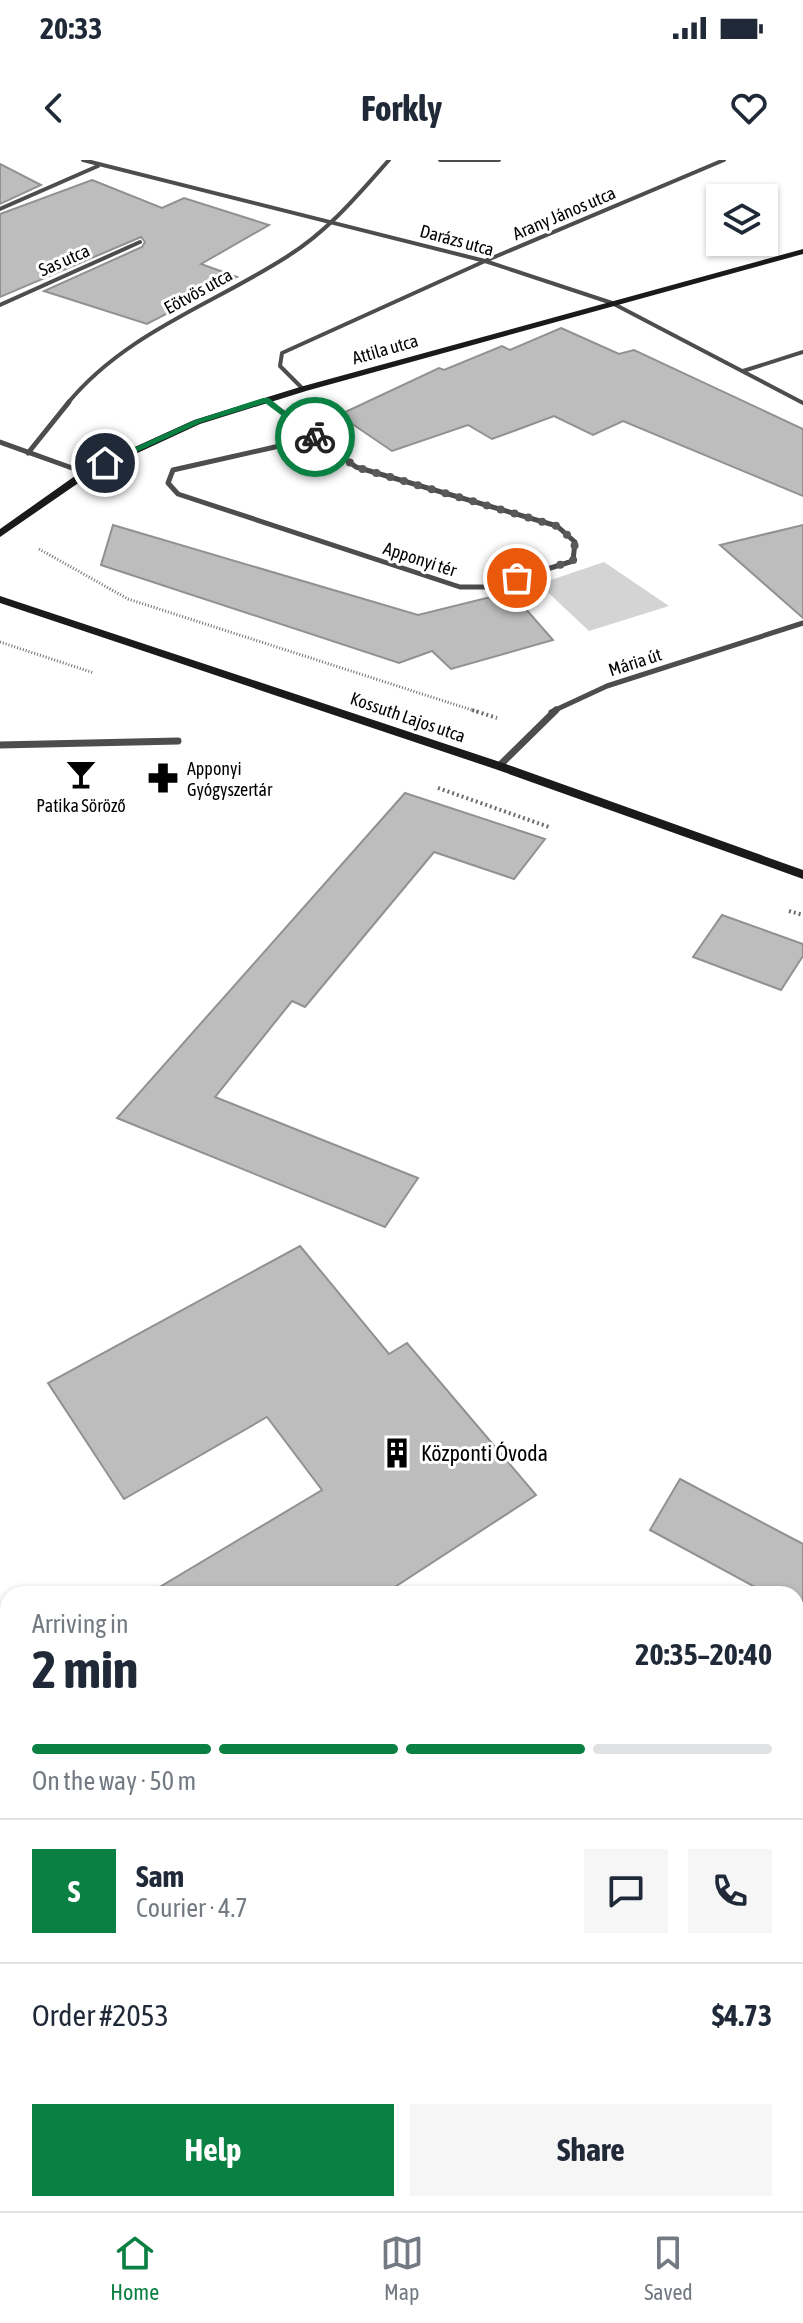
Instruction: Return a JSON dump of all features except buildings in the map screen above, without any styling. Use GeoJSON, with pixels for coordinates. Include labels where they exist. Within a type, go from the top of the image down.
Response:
{"type":"FeatureCollection","features":[{"type":"Feature","properties":{"kind":"main road","name":"Attila utca"},"geometry":{"type":"LineString","coordinates":[[0,534],[86,473],[197,422],[303,389],[803,251]]}},
{"type":"Feature","properties":{"kind":"main road","name":"Kossuth Lajos utca"},"geometry":{"type":"LineString","coordinates":[[0,599],[499,766],[803,875]]}},
{"type":"Feature","properties":{"kind":"street","name":"Darázs utca"},"geometry":{"type":"LineString","coordinates":[[83,160],[485,261],[612,303],[803,403]]}},
{"type":"Feature","properties":{"kind":"street","name":"Eötvös utca"},"geometry":{"type":"LineString","coordinates":[[28,453],[90,376],[124,348],[289,256],[333,223],[389,160]]}},
{"type":"Feature","properties":{"kind":"street"},"geometry":{"type":"LineString","coordinates":[[440,160],[499,160]]}},
{"type":"Feature","properties":{"kind":"street","name":"Arany János utca"},"geometry":{"type":"LineString","coordinates":[[303,389],[280,366],[282,353],[485,261],[724,160]]}},
{"type":"Feature","properties":{"kind":"street"},"geometry":{"type":"LineString","coordinates":[[0,209],[99,165]]}},
{"type":"Feature","properties":{"kind":"street","name":"Sas utca"},"geometry":{"type":"LineString","coordinates":[[0,305],[140,242]]}},
{"type":"Feature","properties":{"kind":"street"},"geometry":{"type":"LineString","coordinates":[[743,371],[803,352]]}},
{"type":"Feature","properties":{"kind":"street","name":"Apponyi tér"},"geometry":{"type":"LineString","coordinates":[[266,400],[312,434],[356,467],[557,526],[575,542],[573,561],[489,587],[460,587],[178,494],[168,483],[173,470],[275,447],[312,434]]}},
{"type":"Feature","properties":{"kind":"street"},"geometry":{"type":"LineString","coordinates":[[0,442],[86,473]]}},
{"type":"Feature","properties":{"kind":"street","name":"Mária út"},"geometry":{"type":"LineString","coordinates":[[499,766],[531,729],[551,712],[607,686],[803,623]]}},
{"type":"Feature","properties":{"kind":"street"},"geometry":{"type":"LineString","coordinates":[[0,745],[178,741]]}},
{"type":"Feature","properties":{"kind":"path"},"geometry":{"type":"LineString","coordinates":[[28,545],[55,555],[128,599],[531,729]]}},
{"type":"Feature","properties":{"kind":"path"},"geometry":{"type":"LineString","coordinates":[[0,642],[105,676]]}},
{"type":"Feature","properties":{"kind":"path"},"geometry":{"type":"LineString","coordinates":[[432,786],[551,828]]}},
{"type":"Feature","properties":{"kind":"path"},"geometry":{"type":"LineString","coordinates":[[788,910],[803,915]]}},
{"type":"Feature","properties":{"kind":"shaded area"},"geometry":{"type":"Polygon","coordinates":[[[604,562],[669,606],[589,631],[539,584],[604,562]]]}},
{"type":"Feature","properties":{"kind":"way so far"},"geometry":{"type":"LineString","coordinates":[[315,437],[356,467],[557,526],[575,542],[573,561],[517,578]]}},
{"type":"Feature","properties":{"kind":"place","name":"Patika Söröző"},"geometry":{"type":"Point","coordinates":[81,774]}},
{"type":"Feature","properties":{"kind":"place","name":"Apponyi Gyógyszertár"},"geometry":{"type":"Point","coordinates":[163,778]}},
{"type":"Feature","properties":{"kind":"place","name":"Központi Óvoda"},"geometry":{"type":"Point","coordinates":[397,1453]}},
{"type":"Feature","properties":{"kind":"route"},"geometry":{"type":"LineString","coordinates":[[105,463],[197,422],[266,400],[315,437]]}}]}
